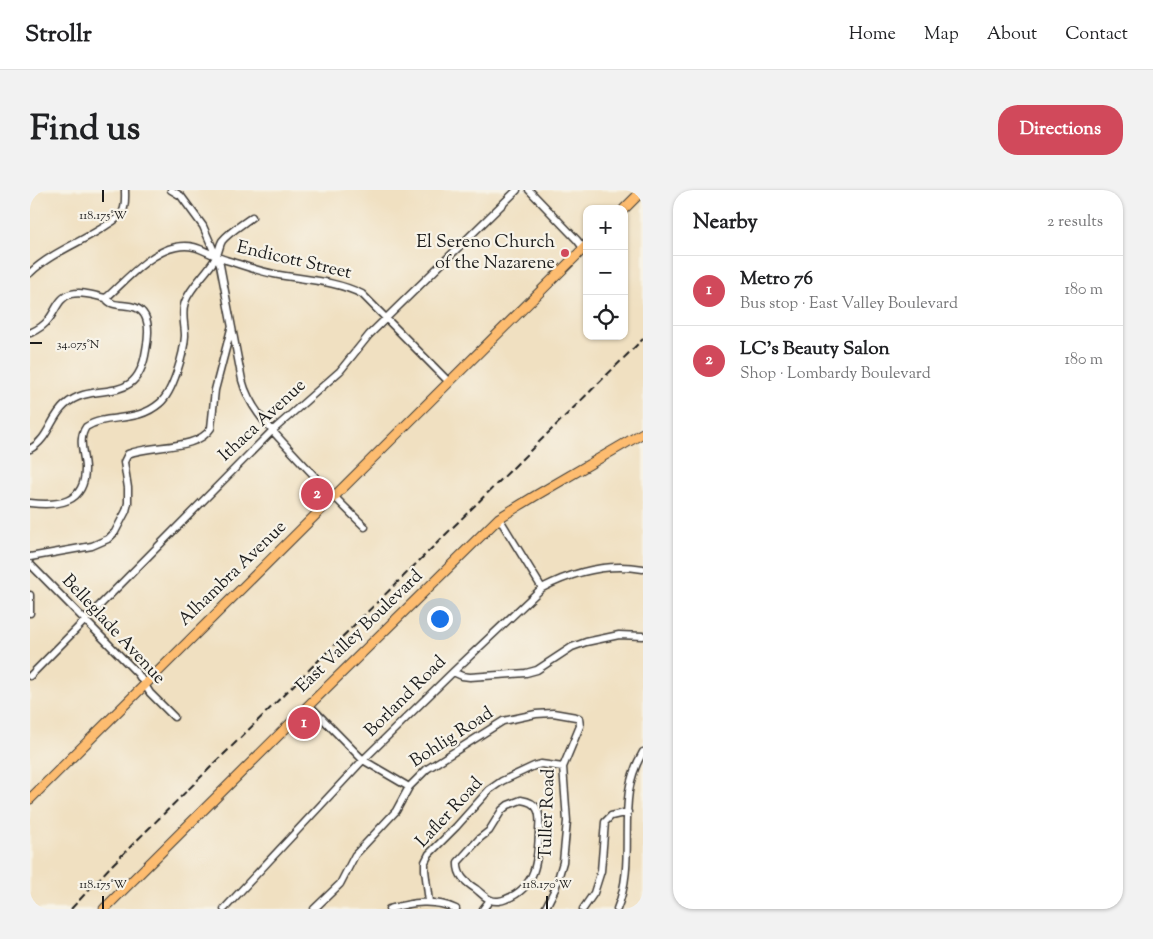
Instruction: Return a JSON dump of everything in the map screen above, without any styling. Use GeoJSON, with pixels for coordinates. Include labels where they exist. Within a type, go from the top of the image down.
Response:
{"type":"FeatureCollection","features":[{"type":"Feature","properties":{"kind":"main road"},"geometry":{"type":"LineString","coordinates":[[628,205],[643,190]]}},
{"type":"Feature","properties":{"kind":"main road","name":"Alhambra Avenue"},"geometry":{"type":"LineString","coordinates":[[30,799],[448,382],[585,250]]}},
{"type":"Feature","properties":{"kind":"main road","name":"East Valley Boulevard"},"geometry":{"type":"LineString","coordinates":[[104,909],[500,518],[534,496],[643,433]]}},
{"type":"Feature","properties":{"kind":"street"},"geometry":{"type":"LineString","coordinates":[[30,273],[38,265],[114,220],[122,213],[125,204],[125,190]]}},
{"type":"Feature","properties":{"kind":"street"},"geometry":{"type":"LineString","coordinates":[[171,190],[180,196],[203,226],[217,257],[232,327],[238,367],[245,392],[254,409],[333,496],[365,527]]}},
{"type":"Feature","properties":{"kind":"street","name":"Ithaca Avenue"},"geometry":{"type":"LineString","coordinates":[[30,676],[272,431],[340,371],[369,335],[517,190]]}},
{"type":"Feature","properties":{"kind":"street"},"geometry":{"type":"LineString","coordinates":[[529,190],[583,246]]}},
{"type":"Feature","properties":{"kind":"street"},"geometry":{"type":"LineString","coordinates":[[30,502],[53,505],[70,501],[76,495],[84,479],[85,468],[82,438],[86,427],[97,421],[123,419],[142,414],[155,407],[166,396],[174,381],[183,347],[185,303],[217,257],[222,242],[252,217]]}},
{"type":"Feature","properties":{"kind":"street","name":"Endicott Street"},"geometry":{"type":"LineString","coordinates":[[106,298],[143,264],[176,247],[202,248],[217,257],[272,274],[330,282],[347,286],[362,294],[448,382]]}},
{"type":"Feature","properties":{"kind":"street"},"geometry":{"type":"LineString","coordinates":[[30,333],[39,329],[47,321],[58,303],[70,294],[84,293],[106,298],[108,302],[113,304],[138,308],[144,315],[147,323],[148,341],[144,362],[139,375],[130,384],[120,389],[86,394],[70,401],[57,414],[46,436],[30,449]]}},
{"type":"Feature","properties":{"kind":"street"},"geometry":{"type":"LineString","coordinates":[[30,557],[92,546],[108,538],[120,526],[126,511],[128,488],[124,462],[128,454],[138,450],[195,441],[208,433],[211,428],[215,390],[232,327]]}},
{"type":"Feature","properties":{"kind":"street"},"geometry":{"type":"LineString","coordinates":[[500,518],[542,588]]}},
{"type":"Feature","properties":{"kind":"street","name":"Belleglade Avenue"},"geometry":{"type":"LineString","coordinates":[[30,564],[138,674],[150,693],[174,717]]}},
{"type":"Feature","properties":{"kind":"street","name":"Borland Road"},"geometry":{"type":"LineString","coordinates":[[224,909],[363,760],[542,588],[581,572],[622,567],[643,569]]}},
{"type":"Feature","properties":{"kind":"street"},"geometry":{"type":"LineString","coordinates":[[30,595],[30,613]]}},
{"type":"Feature","properties":{"kind":"street"},"geometry":{"type":"LineString","coordinates":[[453,672],[470,677],[526,673],[537,670],[572,648],[586,642],[619,635],[643,636]]}},
{"type":"Feature","properties":{"kind":"street"},"geometry":{"type":"LineString","coordinates":[[309,705],[363,760],[409,787]]}},
{"type":"Feature","properties":{"kind":"street","name":"Bohlig Road"},"geometry":{"type":"LineString","coordinates":[[314,909],[340,884],[355,855],[396,811],[409,787],[426,769],[504,722],[536,714],[552,713],[579,718]]}},
{"type":"Feature","properties":{"kind":"street","name":"Tuller Road"},"geometry":{"type":"LineString","coordinates":[[545,909],[560,876],[567,821],[563,767],[580,726],[579,718]]}},
{"type":"Feature","properties":{"kind":"street"},"geometry":{"type":"LineString","coordinates":[[619,908],[626,869],[628,794],[632,778],[643,752]]}},
{"type":"Feature","properties":{"kind":"street","name":"Lafler Road"},"geometry":{"type":"LineString","coordinates":[[429,902],[424,870],[429,854],[489,790],[502,781],[534,766],[541,764],[563,767]]}},
{"type":"Feature","properties":{"kind":"street"},"geometry":{"type":"LineString","coordinates":[[521,800],[528,801],[534,805],[540,816],[535,871],[528,884],[513,896],[502,901],[490,900],[461,877],[458,872],[458,862],[489,831],[502,810],[508,805],[521,800]]}},
{"type":"Feature","properties":{"kind":"street"},"geometry":{"type":"LineString","coordinates":[[583,909],[594,893],[600,876],[605,822],[610,816],[628,812]]}},
{"type":"Feature","properties":{"kind":"street"},"geometry":{"type":"LineString","coordinates":[[483,909],[490,900]]}},
{"type":"Feature","properties":{"kind":"street"},"geometry":{"type":"LineString","coordinates":[[389,909],[402,905],[429,902],[456,909]]}},
{"type":"Feature","properties":{"kind":"railway"},"geometry":{"type":"LineString","coordinates":[[71,909],[112,865],[643,339]]}},
{"type":"Feature","properties":{"kind":"place","name":"El Sereno Church of the Nazarene"},"geometry":{"type":"Point","coordinates":[565,253]}},
{"type":"Feature","properties":{"kind":"place","name":"LC's Beauty Salon"},"geometry":{"type":"Point","coordinates":[317,494]}},
{"type":"Feature","properties":{"kind":"place","name":"Metro 76"},"geometry":{"type":"Point","coordinates":[304,723]}}]}
